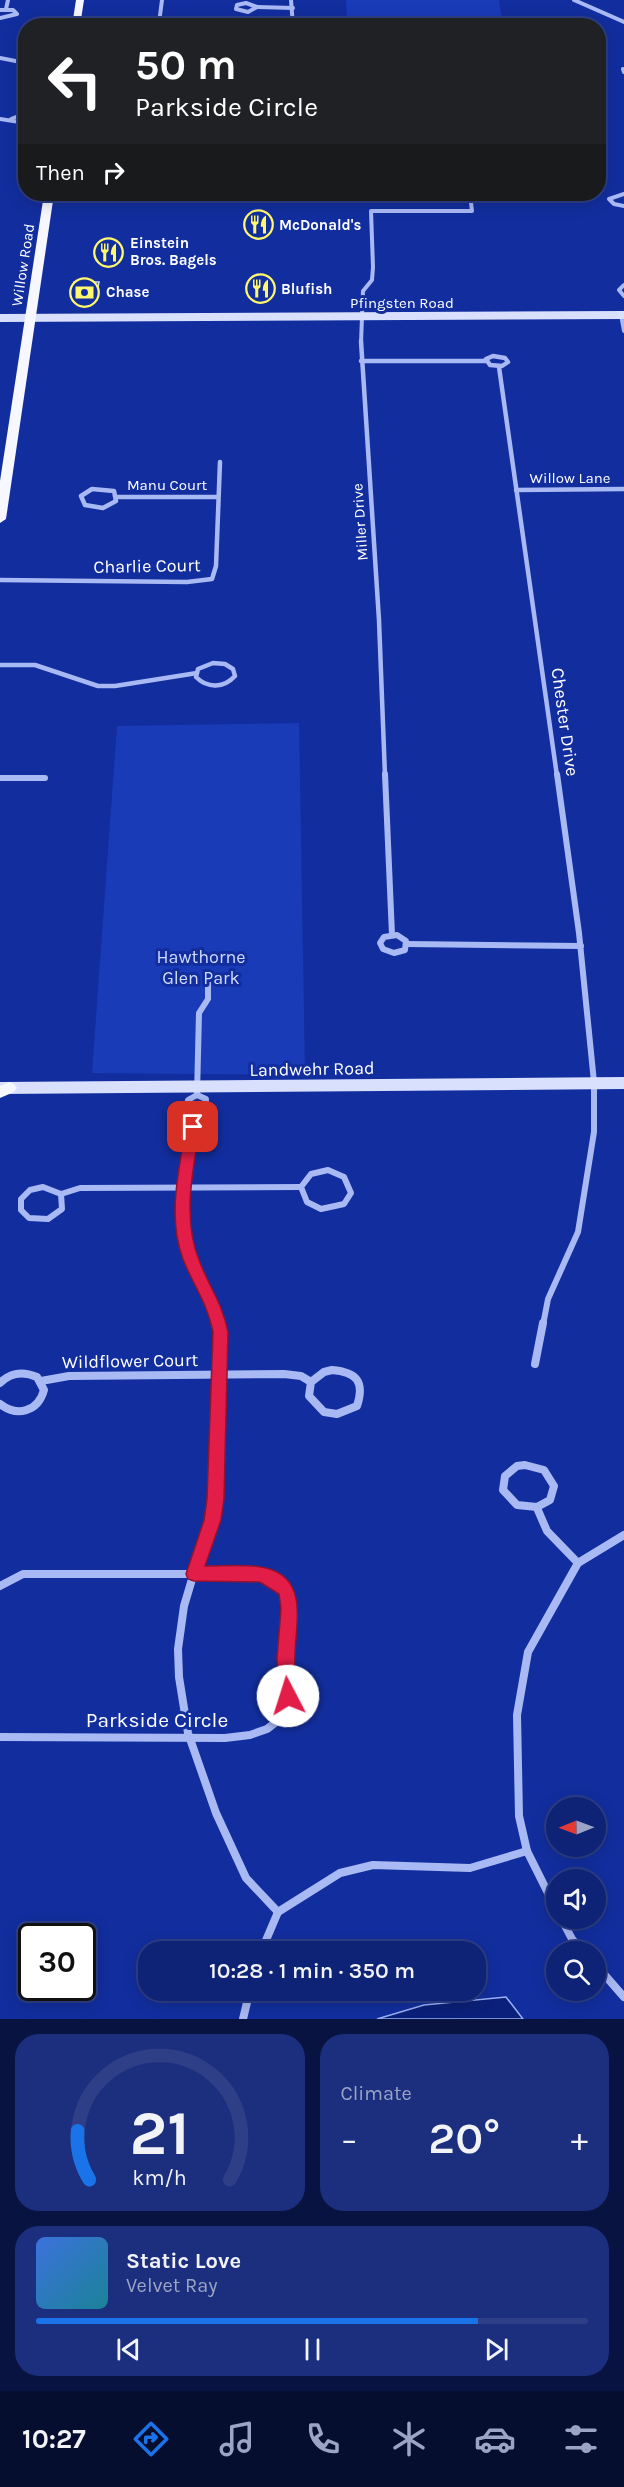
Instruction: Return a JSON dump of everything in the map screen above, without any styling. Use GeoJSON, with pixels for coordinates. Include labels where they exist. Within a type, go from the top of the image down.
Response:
{"type":"FeatureCollection","features":[{"type":"Feature","properties":{"kind":"main road"},"geometry":{"type":"LineString","coordinates":[[77,18],[80,0]]}},
{"type":"Feature","properties":{"kind":"main road","name":"Willow Road"},"geometry":{"type":"LineString","coordinates":[[0,519],[48,201]]}},
{"type":"Feature","properties":{"kind":"main road","name":"Pfingsten Road"},"geometry":{"type":"LineString","coordinates":[[0,318],[622,315]]}},
{"type":"Feature","properties":{"kind":"main road","name":"Landwehr Road"},"geometry":{"type":"LineString","coordinates":[[3,1089],[197,1092],[624,1083]]}},
{"type":"Feature","properties":{"kind":"street"},"geometry":{"type":"LineString","coordinates":[[6,9],[8,0]]}},
{"type":"Feature","properties":{"kind":"street"},"geometry":{"type":"LineString","coordinates":[[160,18],[162,0]]}},
{"type":"Feature","properties":{"kind":"street"},"geometry":{"type":"LineString","coordinates":[[291,0],[293,18]]}},
{"type":"Feature","properties":{"kind":"street"},"geometry":{"type":"LineString","coordinates":[[574,0],[624,22]]}},
{"type":"Feature","properties":{"kind":"street"},"geometry":{"type":"LineString","coordinates":[[257,7],[248,12],[236,8],[246,3],[257,7],[293,8]]}},
{"type":"Feature","properties":{"kind":"street"},"geometry":{"type":"LineString","coordinates":[[0,10],[6,9],[17,14],[0,18]]}},
{"type":"Feature","properties":{"kind":"street"},"geometry":{"type":"LineString","coordinates":[[0,58],[18,61]]}},
{"type":"Feature","properties":{"kind":"street"},"geometry":{"type":"LineString","coordinates":[[11,119],[18,115]]}},
{"type":"Feature","properties":{"kind":"street"},"geometry":{"type":"LineString","coordinates":[[0,119],[11,119],[18,123]]}},
{"type":"Feature","properties":{"kind":"street"},"geometry":{"type":"LineString","coordinates":[[624,194],[613,195],[609,199],[615,204],[624,206]]}},
{"type":"Feature","properties":{"kind":"street","name":"Miller Drive"},"geometry":{"type":"LineString","coordinates":[[392,935],[379,620],[361,361],[363,291],[372,280],[373,267],[371,211],[472,211],[471,201]]}},
{"type":"Feature","properties":{"kind":"street"},"geometry":{"type":"LineString","coordinates":[[624,285],[619,290],[624,296]]}},
{"type":"Feature","properties":{"kind":"street"},"geometry":{"type":"LineString","coordinates":[[622,315],[624,331]]}},
{"type":"Feature","properties":{"kind":"street"},"geometry":{"type":"LineString","coordinates":[[361,361],[486,361],[493,356],[507,359],[507,364],[499,367],[490,365],[486,361]]}},
{"type":"Feature","properties":{"kind":"street","name":"Chester Drive"},"geometry":{"type":"LineString","coordinates":[[499,367],[581,946],[594,1082],[594,1132],[578,1232],[548,1299],[535,1364]]}},
{"type":"Feature","properties":{"kind":"street","name":"Charlie Court"},"geometry":{"type":"LineString","coordinates":[[0,580],[187,582],[212,579],[216,566],[220,462]]}},
{"type":"Feature","properties":{"kind":"street","name":"Manu Court"},"geometry":{"type":"LineString","coordinates":[[117,497],[113,504],[103,508],[90,507],[81,499],[87,490],[98,488],[109,489],[117,497],[217,497]]}},
{"type":"Feature","properties":{"kind":"street","name":"Willow Lane"},"geometry":{"type":"LineString","coordinates":[[516,490],[624,489]]}},
{"type":"Feature","properties":{"kind":"street"},"geometry":{"type":"LineString","coordinates":[[0,665],[35,665],[98,686],[115,686],[197,673],[202,666],[219,663],[233,669],[235,676],[228,683],[209,686],[199,680],[197,673]]}},
{"type":"Feature","properties":{"kind":"street"},"geometry":{"type":"LineString","coordinates":[[0,778],[45,778]]}},
{"type":"Feature","properties":{"kind":"street"},"geometry":{"type":"LineString","coordinates":[[392,935],[401,936],[407,944],[405,950],[398,953],[386,951],[380,943],[384,937],[392,935]]}},
{"type":"Feature","properties":{"kind":"street"},"geometry":{"type":"LineString","coordinates":[[407,944],[581,946]]}},
{"type":"Feature","properties":{"kind":"street"},"geometry":{"type":"LineString","coordinates":[[193,1127],[186,1122],[188,1100],[197,1092],[199,1013],[208,999],[208,974]]}},
{"type":"Feature","properties":{"kind":"street"},"geometry":{"type":"LineString","coordinates":[[193,1127],[204,1122],[206,1099],[197,1092]]}},
{"type":"Feature","properties":{"kind":"street"},"geometry":{"type":"LineString","coordinates":[[193,1127],[183,1186],[182,1223],[186,1248],[220,1318],[219,1374],[216,1499],[212,1520],[180,1624],[181,1694],[191,1738],[215,1810],[249,1882],[278,1912]]}},
{"type":"Feature","properties":{"kind":"street"},"geometry":{"type":"LineString","coordinates":[[328,1170],[343,1176],[348,1181],[351,1193],[344,1204],[321,1209],[307,1202],[301,1187],[306,1178],[312,1174],[328,1170]]}},
{"type":"Feature","properties":{"kind":"street"},"geometry":{"type":"LineString","coordinates":[[61,1194],[62,1209],[48,1219],[29,1218],[21,1210],[21,1199],[30,1190],[44,1187],[61,1194],[80,1188],[301,1187]]}},
{"type":"Feature","properties":{"kind":"street"},"geometry":{"type":"LineString","coordinates":[[341,1370],[356,1378],[361,1384],[361,1399],[351,1411],[334,1415],[325,1413],[312,1403],[309,1396],[311,1382],[324,1372],[341,1370]]}},
{"type":"Feature","properties":{"kind":"street","name":"Wildflower Court"},"geometry":{"type":"LineString","coordinates":[[0,1383],[6,1377],[19,1372],[32,1374],[41,1381],[44,1390],[42,1399],[30,1409],[13,1411],[0,1404]]}},
{"type":"Feature","properties":{"kind":"street","name":"Wildflower Court"},"geometry":{"type":"LineString","coordinates":[[41,1381],[69,1376],[284,1374],[301,1376],[311,1382]]}},
{"type":"Feature","properties":{"kind":"street"},"geometry":{"type":"LineString","coordinates":[[525,1465],[541,1468],[552,1479],[553,1494],[550,1500],[537,1508],[520,1507],[506,1497],[502,1483],[510,1470],[525,1465]]}},
{"type":"Feature","properties":{"kind":"street"},"geometry":{"type":"LineString","coordinates":[[537,1508],[539,1520],[549,1535],[578,1563]]}},
{"type":"Feature","properties":{"kind":"street"},"geometry":{"type":"LineString","coordinates":[[546,1889],[527,1851],[519,1816],[517,1715],[528,1652],[578,1563],[624,1534]]}},
{"type":"Feature","properties":{"kind":"street","name":"Parkside Circle"},"geometry":{"type":"LineString","coordinates":[[0,1586],[7,1580],[23,1574],[261,1574],[276,1581],[287,1591],[289,1609],[286,1658],[288,1696],[285,1712],[275,1724],[260,1732],[245,1738],[0,1737]]}},
{"type":"Feature","properties":{"kind":"street"},"geometry":{"type":"LineString","coordinates":[[266,1941],[278,1912],[340,1873],[373,1865],[470,1868],[527,1851]]}},
{"type":"Feature","properties":{"kind":"street"},"geometry":{"type":"LineString","coordinates":[[606,1976],[624,1997]]}},
{"type":"Feature","properties":{"kind":"street"},"geometry":{"type":"LineString","coordinates":[[243,2019],[247,2001]]}},
{"type":"Feature","properties":{"kind":"green space"},"geometry":{"type":"Polygon","coordinates":[[[346,0],[499,0],[502,18],[347,18],[346,0]]]}},
{"type":"Feature","properties":{"kind":"green space","name":"Hawthorne Glen Park"},"geometry":{"type":"Polygon","coordinates":[[[299,723],[305,1075],[92,1073],[117,726],[299,723]]]}},
{"type":"Feature","properties":{"kind":"shaded area"},"geometry":{"type":"Polygon","coordinates":[[[506,1997],[523,2019],[377,2019],[424,2005],[486,2001],[486,1999],[506,1997]]]}},
{"type":"Feature","properties":{"kind":"building","name":"Chase"},"geometry":{"type":"Polygon","coordinates":[[[74,282],[99,282],[96,298],[72,298],[74,282]]]}},
{"type":"Feature","properties":{"kind":"place","name":"McDonald's"},"geometry":{"type":"Point","coordinates":[258,225]}},
{"type":"Feature","properties":{"kind":"place","name":"Einstein Bros. Bagels"},"geometry":{"type":"Point","coordinates":[109,252]}},
{"type":"Feature","properties":{"kind":"place","name":"Blufish"},"geometry":{"type":"Point","coordinates":[260,289]}},
{"type":"Feature","properties":{"kind":"place","name":"Chase"},"geometry":{"type":"Point","coordinates":[85,292]}},
{"type":"Feature","properties":{"kind":"route"},"geometry":{"type":"LineString","coordinates":[[193,1127],[183,1186],[182,1223],[186,1248],[216,1308],[220,1318],[221,1332],[216,1499],[212,1520],[194,1574],[261,1574],[276,1581],[287,1591],[289,1609],[286,1658],[288,1696]]}}]}
